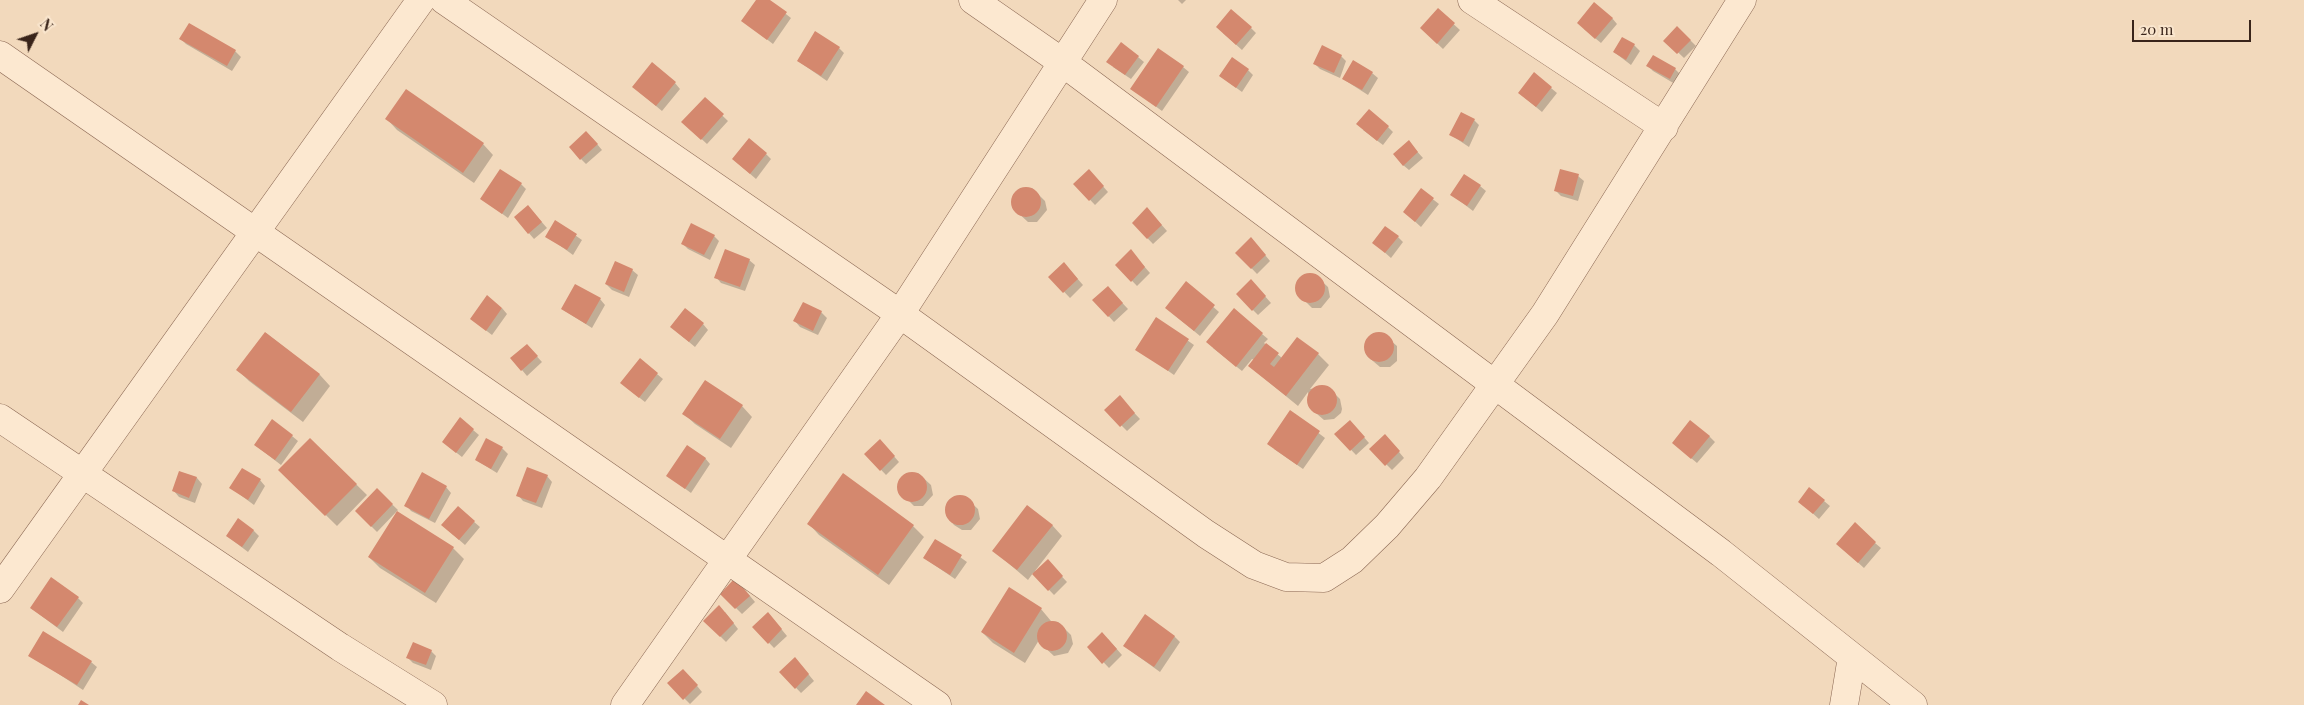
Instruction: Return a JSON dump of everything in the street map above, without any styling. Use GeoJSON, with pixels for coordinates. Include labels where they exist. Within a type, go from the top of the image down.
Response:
{"type":"FeatureCollection","features":[{"type":"Feature","properties":{"kind":"street"},"geometry":{"type":"LineString","coordinates":[[0,590],[421,0]]}},
{"type":"Feature","properties":{"kind":"street"},"geometry":{"type":"LineString","coordinates":[[444,0],[900,314],[1206,534],[1254,565],[1286,577],[1324,578],[1352,560],[1387,526],[1428,478],[1545,314],[1742,0]]}},
{"type":"Feature","properties":{"kind":"street"},"geometry":{"type":"LineString","coordinates":[[973,0],[1062,62],[1721,553],[1913,705]]}},
{"type":"Feature","properties":{"kind":"street"},"geometry":{"type":"LineString","coordinates":[[625,705],[900,314],[1103,0]]}},
{"type":"Feature","properties":{"kind":"street"},"geometry":{"type":"LineString","coordinates":[[1472,0],[1664,127]]}},
{"type":"Feature","properties":{"kind":"street"},"geometry":{"type":"LineString","coordinates":[[0,55],[937,705]]}},
{"type":"Feature","properties":{"kind":"street"},"geometry":{"type":"LineString","coordinates":[[0,418],[340,647],[433,705]]}},
{"type":"Feature","properties":{"kind":"street"},"geometry":{"type":"LineString","coordinates":[[1844,705],[1852,657]]}},
{"type":"Feature","properties":{"kind":"building"},"geometry":{"type":"Polygon","coordinates":[[[756,0],[770,0],[787,12],[767,40],[741,21],[756,0]]]}},
{"type":"Feature","properties":{"kind":"building"},"geometry":{"type":"Polygon","coordinates":[[[1594,2],[1613,18],[1595,39],[1577,23],[1594,2]]]}},
{"type":"Feature","properties":{"kind":"building"},"geometry":{"type":"Polygon","coordinates":[[[1438,8],[1455,23],[1437,44],[1420,28],[1438,8]]]}},
{"type":"Feature","properties":{"kind":"building"},"geometry":{"type":"Polygon","coordinates":[[[1231,9],[1252,27],[1236,45],[1216,27],[1231,9]]]}},
{"type":"Feature","properties":{"kind":"building"},"geometry":{"type":"Polygon","coordinates":[[[189,23],[236,50],[227,66],[179,39],[189,23]]]}},
{"type":"Feature","properties":{"kind":"building"},"geometry":{"type":"Polygon","coordinates":[[[1677,26],[1691,40],[1677,54],[1663,41],[1677,26]]]}},
{"type":"Feature","properties":{"kind":"building"},"geometry":{"type":"Polygon","coordinates":[[[815,31],[840,47],[821,76],[797,61],[815,31]]]}},
{"type":"Feature","properties":{"kind":"building"},"geometry":{"type":"Polygon","coordinates":[[[1622,37],[1635,44],[1626,60],[1613,52],[1622,37]]]}},
{"type":"Feature","properties":{"kind":"building"},"geometry":{"type":"Polygon","coordinates":[[[1121,42],[1139,56],[1125,75],[1106,62],[1121,42]]]}},
{"type":"Feature","properties":{"kind":"building"},"geometry":{"type":"Polygon","coordinates":[[[1322,45],[1342,55],[1334,73],[1313,64],[1322,45]]]}},
{"type":"Feature","properties":{"kind":"building"},"geometry":{"type":"Polygon","coordinates":[[[1158,48],[1184,66],[1156,107],[1130,89],[1158,48]]]}},
{"type":"Feature","properties":{"kind":"building"},"geometry":{"type":"Polygon","coordinates":[[[1653,55],[1676,68],[1670,79],[1646,66],[1653,55]]]}},
{"type":"Feature","properties":{"kind":"building"},"geometry":{"type":"Polygon","coordinates":[[[1232,57],[1249,69],[1236,88],[1219,76],[1232,57]]]}},
{"type":"Feature","properties":{"kind":"building"},"geometry":{"type":"Polygon","coordinates":[[[1353,60],[1373,72],[1362,90],[1342,79],[1353,60]]]}},
{"type":"Feature","properties":{"kind":"building"},"geometry":{"type":"Polygon","coordinates":[[[652,62],[676,82],[656,106],[632,87],[652,62]]]}},
{"type":"Feature","properties":{"kind":"building"},"geometry":{"type":"Polygon","coordinates":[[[1534,72],[1552,87],[1536,107],[1518,93],[1534,72]]]}},
{"type":"Feature","properties":{"kind":"building"},"geometry":{"type":"Polygon","coordinates":[[[406,89],[484,143],[463,173],[385,119],[406,89]]]}},
{"type":"Feature","properties":{"kind":"building"},"geometry":{"type":"Polygon","coordinates":[[[705,97],[724,114],[701,140],[681,122],[705,97]]]}},
{"type":"Feature","properties":{"kind":"building"},"geometry":{"type":"Polygon","coordinates":[[[1369,109],[1389,126],[1377,141],[1356,124],[1369,109]]]}},
{"type":"Feature","properties":{"kind":"building"},"geometry":{"type":"Polygon","coordinates":[[[1461,112],[1475,119],[1463,142],[1449,135],[1461,112]]]}},
{"type":"Feature","properties":{"kind":"building"},"geometry":{"type":"Polygon","coordinates":[[[586,131],[598,144],[580,160],[569,147],[586,131]]]}},
{"type":"Feature","properties":{"kind":"building"},"geometry":{"type":"Polygon","coordinates":[[[749,138],[767,153],[750,174],[732,159],[749,138]]]}},
{"type":"Feature","properties":{"kind":"building"},"geometry":{"type":"Polygon","coordinates":[[[1409,140],[1418,152],[1403,166],[1393,154],[1409,140]]]}},
{"type":"Feature","properties":{"kind":"building"},"geometry":{"type":"Polygon","coordinates":[[[500,169],[522,183],[502,214],[480,199],[500,169]]]}},
{"type":"Feature","properties":{"kind":"building"},"geometry":{"type":"Polygon","coordinates":[[[1089,169],[1104,186],[1089,201],[1073,184],[1089,169]]]}},
{"type":"Feature","properties":{"kind":"building"},"geometry":{"type":"Polygon","coordinates":[[[1560,169],[1579,174],[1573,196],[1554,191],[1560,169]]]}},
{"type":"Feature","properties":{"kind":"building"},"geometry":{"type":"Polygon","coordinates":[[[1464,174],[1481,185],[1467,206],[1450,195],[1464,174]]]}},
{"type":"Feature","properties":{"kind":"building"},"geometry":{"type":"Polygon","coordinates":[[[1026,187],[1037,191],[1041,202],[1037,213],[1026,217],[1015,213],[1011,202],[1015,191],[1026,187]]]}},
{"type":"Feature","properties":{"kind":"building"},"geometry":{"type":"Polygon","coordinates":[[[1421,188],[1434,198],[1415,222],[1403,212],[1421,188]]]}},
{"type":"Feature","properties":{"kind":"building"},"geometry":{"type":"Polygon","coordinates":[[[528,205],[542,222],[528,234],[514,217],[528,205]]]}},
{"type":"Feature","properties":{"kind":"building"},"geometry":{"type":"Polygon","coordinates":[[[1147,207],[1162,225],[1147,239],[1132,223],[1147,207]]]}},
{"type":"Feature","properties":{"kind":"building"},"geometry":{"type":"Polygon","coordinates":[[[555,220],[577,234],[567,250],[545,237],[555,220]]]}},
{"type":"Feature","properties":{"kind":"building"},"geometry":{"type":"Polygon","coordinates":[[[691,223],[715,235],[704,255],[681,244],[691,223]]]}},
{"type":"Feature","properties":{"kind":"building"},"geometry":{"type":"Polygon","coordinates":[[[1385,226],[1399,236],[1385,253],[1372,243],[1385,226]]]}},
{"type":"Feature","properties":{"kind":"building"},"geometry":{"type":"Polygon","coordinates":[[[1251,237],[1266,255],[1251,269],[1235,253],[1251,237]]]}},
{"type":"Feature","properties":{"kind":"building"},"geometry":{"type":"Polygon","coordinates":[[[725,249],[750,259],[740,287],[714,278],[725,249]]]}},
{"type":"Feature","properties":{"kind":"building"},"geometry":{"type":"Polygon","coordinates":[[[1131,249],[1145,267],[1131,282],[1115,265],[1131,249]]]}},
{"type":"Feature","properties":{"kind":"building"},"geometry":{"type":"Polygon","coordinates":[[[615,261],[633,269],[624,292],[605,284],[615,261]]]}},
{"type":"Feature","properties":{"kind":"building"},"geometry":{"type":"Polygon","coordinates":[[[1064,262],[1078,279],[1063,293],[1048,277],[1064,262]]]}},
{"type":"Feature","properties":{"kind":"building"},"geometry":{"type":"Polygon","coordinates":[[[1310,273],[1321,277],[1325,288],[1321,299],[1310,303],[1299,299],[1295,288],[1299,277],[1310,273]]]}},
{"type":"Feature","properties":{"kind":"building"},"geometry":{"type":"Polygon","coordinates":[[[1251,279],[1266,296],[1252,311],[1236,294],[1251,279]]]}},
{"type":"Feature","properties":{"kind":"building"},"geometry":{"type":"Polygon","coordinates":[[[1186,281],[1215,305],[1194,331],[1165,308],[1186,281]]]}},
{"type":"Feature","properties":{"kind":"building"},"geometry":{"type":"Polygon","coordinates":[[[575,284],[601,298],[586,324],[561,309],[575,284]]]}},
{"type":"Feature","properties":{"kind":"building"},"geometry":{"type":"Polygon","coordinates":[[[1108,286],[1123,303],[1108,317],[1092,300],[1108,286]]]}},
{"type":"Feature","properties":{"kind":"building"},"geometry":{"type":"Polygon","coordinates":[[[487,295],[502,308],[486,331],[470,319],[487,295]]]}},
{"type":"Feature","properties":{"kind":"building"},"geometry":{"type":"Polygon","coordinates":[[[803,302],[822,311],[813,331],[793,321],[803,302]]]}},
{"type":"Feature","properties":{"kind":"building"},"geometry":{"type":"Polygon","coordinates":[[[685,308],[704,323],[689,342],[670,327],[685,308]]]}},
{"type":"Feature","properties":{"kind":"building"},"geometry":{"type":"Polygon","coordinates":[[[1234,308],[1263,333],[1236,367],[1206,342],[1234,308]]]}},
{"type":"Feature","properties":{"kind":"building"},"geometry":{"type":"Polygon","coordinates":[[[1156,317],[1189,339],[1168,371],[1135,350],[1156,317]]]}},
{"type":"Feature","properties":{"kind":"building"},"geometry":{"type":"Polygon","coordinates":[[[265,332],[320,374],[291,412],[236,370],[265,332]]]}},
{"type":"Feature","properties":{"kind":"building"},"geometry":{"type":"Polygon","coordinates":[[[1379,332],[1390,336],[1394,347],[1390,358],[1379,362],[1368,358],[1364,347],[1368,336],[1379,332]]]}},
{"type":"Feature","properties":{"kind":"building"},"geometry":{"type":"Polygon","coordinates":[[[1297,337],[1319,353],[1286,396],[1248,366],[1266,343],[1279,353],[1270,364],[1274,367],[1297,337]]]}},
{"type":"Feature","properties":{"kind":"building"},"geometry":{"type":"Polygon","coordinates":[[[527,344],[538,356],[521,371],[510,358],[527,344]]]}},
{"type":"Feature","properties":{"kind":"building"},"geometry":{"type":"Polygon","coordinates":[[[640,358],[658,373],[639,398],[620,383],[640,358]]]}},
{"type":"Feature","properties":{"kind":"building"},"geometry":{"type":"Polygon","coordinates":[[[705,380],[743,405],[720,439],[682,414],[705,380]]]}},
{"type":"Feature","properties":{"kind":"building"},"geometry":{"type":"Polygon","coordinates":[[[1322,385],[1333,389],[1337,400],[1333,411],[1322,415],[1311,411],[1307,400],[1311,389],[1322,385]]]}},
{"type":"Feature","properties":{"kind":"building"},"geometry":{"type":"Polygon","coordinates":[[[1120,395],[1135,413],[1120,427],[1104,410],[1120,395]]]}},
{"type":"Feature","properties":{"kind":"building"},"geometry":{"type":"Polygon","coordinates":[[[1290,410],[1320,431],[1297,465],[1267,444],[1290,410]]]}},
{"type":"Feature","properties":{"kind":"building"},"geometry":{"type":"Polygon","coordinates":[[[460,417],[474,429],[456,453],[442,442],[460,417]]]}},
{"type":"Feature","properties":{"kind":"building"},"geometry":{"type":"Polygon","coordinates":[[[272,419],[293,435],[275,460],[254,445],[272,419]]]}},
{"type":"Feature","properties":{"kind":"building"},"geometry":{"type":"Polygon","coordinates":[[[1350,420],[1365,437],[1350,451],[1334,434],[1350,420]]]}},
{"type":"Feature","properties":{"kind":"building"},"geometry":{"type":"Polygon","coordinates":[[[1690,420],[1710,436],[1691,459],[1672,443],[1690,420]]]}},
{"type":"Feature","properties":{"kind":"building"},"geometry":{"type":"Polygon","coordinates":[[[1385,434],[1400,451],[1385,466],[1369,449],[1385,434]]]}},
{"type":"Feature","properties":{"kind":"building"},"geometry":{"type":"Polygon","coordinates":[[[310,438],[357,484],[325,516],[278,470],[310,438]]]}},
{"type":"Feature","properties":{"kind":"building"},"geometry":{"type":"Polygon","coordinates":[[[486,438],[503,447],[491,469],[475,460],[486,438]]]}},
{"type":"Feature","properties":{"kind":"building"},"geometry":{"type":"Polygon","coordinates":[[[880,439],[895,456],[880,471],[864,454],[880,439]]]}},
{"type":"Feature","properties":{"kind":"building"},"geometry":{"type":"Polygon","coordinates":[[[687,445],[706,458],[685,489],[666,476],[687,445]]]}},
{"type":"Feature","properties":{"kind":"building"},"geometry":{"type":"Polygon","coordinates":[[[527,467],[548,475],[536,503],[516,496],[527,467]]]}},
{"type":"Feature","properties":{"kind":"building"},"geometry":{"type":"Polygon","coordinates":[[[242,468],[261,479],[248,500],[229,488],[242,468]]]}},
{"type":"Feature","properties":{"kind":"building"},"geometry":{"type":"Polygon","coordinates":[[[179,471],[197,477],[189,498],[172,491],[179,471]]]}},
{"type":"Feature","properties":{"kind":"building"},"geometry":{"type":"Polygon","coordinates":[[[422,472],[447,486],[429,519],[404,506],[422,472]]]}},
{"type":"Feature","properties":{"kind":"building"},"geometry":{"type":"Polygon","coordinates":[[[912,472],[923,476],[927,487],[923,498],[912,502],[901,498],[897,487],[901,476],[912,472]]]}},
{"type":"Feature","properties":{"kind":"building"},"geometry":{"type":"Polygon","coordinates":[[[843,473],[914,525],[878,575],[807,524],[843,473]]]}},
{"type":"Feature","properties":{"kind":"building"},"geometry":{"type":"Polygon","coordinates":[[[1809,487],[1825,500],[1813,514],[1798,502],[1809,487]]]}},
{"type":"Feature","properties":{"kind":"building"},"geometry":{"type":"Polygon","coordinates":[[[377,488],[393,504],[371,527],[355,511],[377,488]]]}},
{"type":"Feature","properties":{"kind":"building"},"geometry":{"type":"Polygon","coordinates":[[[960,495],[971,499],[975,510],[971,521],[960,525],[949,521],[945,510],[949,499],[960,495]]]}},
{"type":"Feature","properties":{"kind":"building"},"geometry":{"type":"Polygon","coordinates":[[[1027,505],[1053,525],[1017,570],[992,551],[1027,505]]]}},
{"type":"Feature","properties":{"kind":"building"},"geometry":{"type":"Polygon","coordinates":[[[458,506],[475,521],[459,540],[441,525],[458,506]]]}},
{"type":"Feature","properties":{"kind":"building"},"geometry":{"type":"Polygon","coordinates":[[[397,511],[454,547],[425,593],[368,557],[397,511]]]}},
{"type":"Feature","properties":{"kind":"building"},"geometry":{"type":"Polygon","coordinates":[[[238,518],[254,530],[242,547],[226,536],[238,518]]]}},
{"type":"Feature","properties":{"kind":"building"},"geometry":{"type":"Polygon","coordinates":[[[1855,522],[1876,542],[1858,563],[1836,544],[1855,522]]]}},
{"type":"Feature","properties":{"kind":"building"},"geometry":{"type":"Polygon","coordinates":[[[935,539],[962,555],[950,575],[923,558],[935,539]]]}},
{"type":"Feature","properties":{"kind":"building"},"geometry":{"type":"Polygon","coordinates":[[[1048,559],[1063,576],[1048,591],[1032,574],[1048,559]]]}},
{"type":"Feature","properties":{"kind":"building"},"geometry":{"type":"Polygon","coordinates":[[[51,577],[79,597],[57,627],[30,608],[51,577]]]}},
{"type":"Feature","properties":{"kind":"building"},"geometry":{"type":"Polygon","coordinates":[[[735,578],[750,596],[735,609],[720,594],[735,578]]]}},
{"type":"Feature","properties":{"kind":"building"},"geometry":{"type":"Polygon","coordinates":[[[1009,587],[1042,608],[1014,653],[981,632],[1009,587]]]}},
{"type":"Feature","properties":{"kind":"building"},"geometry":{"type":"Polygon","coordinates":[[[719,605],[734,623],[720,637],[703,621],[719,605]]]}},
{"type":"Feature","properties":{"kind":"building"},"geometry":{"type":"Polygon","coordinates":[[[768,612],[782,629],[768,644],[752,627],[768,612]]]}},
{"type":"Feature","properties":{"kind":"building"},"geometry":{"type":"Polygon","coordinates":[[[1145,614],[1175,636],[1154,667],[1123,646],[1145,614]]]}},
{"type":"Feature","properties":{"kind":"building"},"geometry":{"type":"Polygon","coordinates":[[[1052,621],[1063,625],[1067,636],[1063,647],[1052,651],[1041,647],[1037,636],[1041,625],[1052,621]]]}},
{"type":"Feature","properties":{"kind":"building"},"geometry":{"type":"Polygon","coordinates":[[[43,631],[92,661],[77,685],[28,656],[43,631]]]}},
{"type":"Feature","properties":{"kind":"building"},"geometry":{"type":"Polygon","coordinates":[[[1102,632],[1117,649],[1102,664],[1087,647],[1102,632]]]}},
{"type":"Feature","properties":{"kind":"building"},"geometry":{"type":"Polygon","coordinates":[[[413,642],[432,650],[426,665],[406,658],[413,642]]]}},
{"type":"Feature","properties":{"kind":"building"},"geometry":{"type":"Polygon","coordinates":[[[795,657],[809,674],[795,689],[779,672],[795,657]]]}},
{"type":"Feature","properties":{"kind":"building"},"geometry":{"type":"Polygon","coordinates":[[[683,669],[698,685],[683,700],[667,683],[683,669]]]}},
{"type":"Feature","properties":{"kind":"building"},"geometry":{"type":"Polygon","coordinates":[[[866,691],[885,705],[856,705],[866,691]]]}},
{"type":"Feature","properties":{"kind":"building"},"geometry":{"type":"Polygon","coordinates":[[[81,700],[89,705],[78,705],[81,700]]]}}]}
